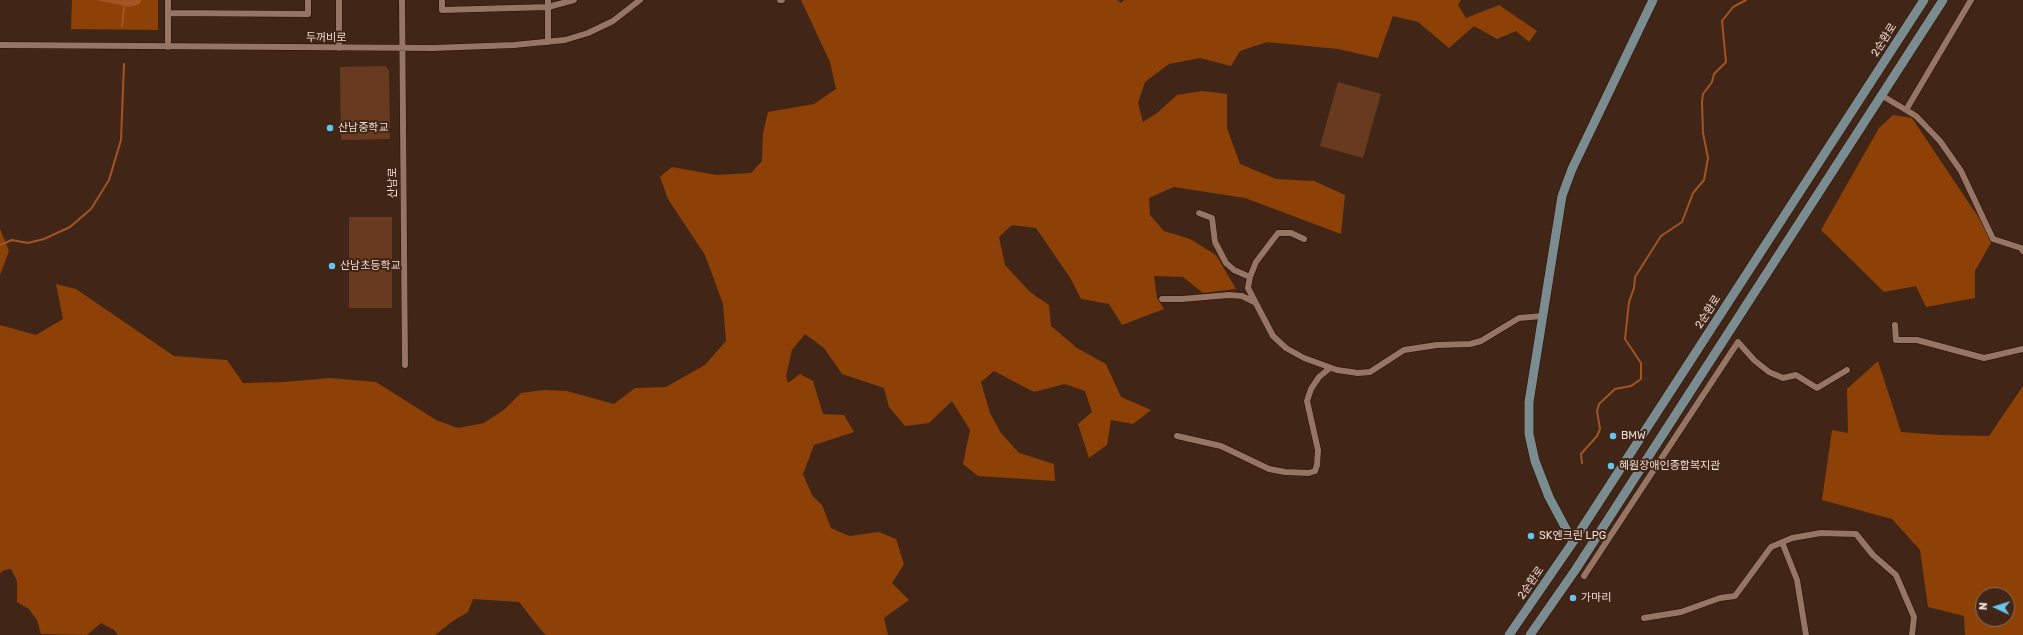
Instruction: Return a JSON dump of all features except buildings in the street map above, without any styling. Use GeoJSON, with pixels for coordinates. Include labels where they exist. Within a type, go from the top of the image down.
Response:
{"type":"FeatureCollection","features":[{"type":"Feature","properties":{"kind":"street"},"geometry":{"type":"LineString","coordinates":[[168,0],[168,47]]}},
{"type":"Feature","properties":{"kind":"street"},"geometry":{"type":"LineString","coordinates":[[168,13],[308,14],[308,0]]}},
{"type":"Feature","properties":{"kind":"street"},"geometry":{"type":"LineString","coordinates":[[339,0],[339,48]]}},
{"type":"Feature","properties":{"kind":"street","name":"산남로"},"geometry":{"type":"LineString","coordinates":[[402,0],[405,365]]}},
{"type":"Feature","properties":{"kind":"street"},"geometry":{"type":"LineString","coordinates":[[442,0],[442,10],[548,7],[574,0]]}},
{"type":"Feature","properties":{"kind":"street"},"geometry":{"type":"LineString","coordinates":[[548,0],[548,42]]}},
{"type":"Feature","properties":{"kind":"street","name":"두꺼비로"},"geometry":{"type":"LineString","coordinates":[[0,45],[441,48],[548,42],[588,33],[613,22],[640,0]]}},
{"type":"Feature","properties":{"kind":"street"},"geometry":{"type":"LineString","coordinates":[[1573,542],[1549,497],[1535,462],[1529,434],[1529,402],[1557,218],[1567,182],[1653,0]]}},
{"type":"Feature","properties":{"kind":"street","name":"2순환로"},"geometry":{"type":"LineString","coordinates":[[1509,635],[1573,542],[1924,0]]}},
{"type":"Feature","properties":{"kind":"street"},"geometry":{"type":"LineString","coordinates":[[1530,635],[1576,569],[1943,0]]}},
{"type":"Feature","properties":{"kind":"street"},"geometry":{"type":"LineString","coordinates":[[1906,110],[1971,0]]}},
{"type":"Feature","properties":{"kind":"street"},"geometry":{"type":"LineString","coordinates":[[1881,95],[1916,116],[1940,141],[1961,171],[1993,239],[2021,248],[2023,251]]}},
{"type":"Feature","properties":{"kind":"street"},"geometry":{"type":"LineString","coordinates":[[1199,213],[1212,218],[1215,242],[1226,263],[1234,270],[1250,277]]}},
{"type":"Feature","properties":{"kind":"street"},"geometry":{"type":"LineString","coordinates":[[1304,239],[1291,233],[1278,233],[1256,262],[1250,277],[1248,288],[1273,336],[1286,348],[1304,358],[1330,368],[1358,373],[1370,372],[1404,350],[1437,345],[1470,344],[1481,341],[1518,318],[1542,316]]}},
{"type":"Feature","properties":{"kind":"street"},"geometry":{"type":"LineString","coordinates":[[1162,299],[1229,295],[1242,296],[1254,302]]}},
{"type":"Feature","properties":{"kind":"street"},"geometry":{"type":"LineString","coordinates":[[1895,325],[1896,340],[1917,340],[1984,358],[2023,349]]}},
{"type":"Feature","properties":{"kind":"street"},"geometry":{"type":"LineString","coordinates":[[1584,576],[1738,342],[1754,360],[1769,372],[1783,378],[1796,376],[1817,388],[1847,370]]}},
{"type":"Feature","properties":{"kind":"street"},"geometry":{"type":"LineString","coordinates":[[1177,436],[1221,446],[1269,469],[1285,472],[1309,473],[1315,471],[1318,450],[1307,401],[1311,389],[1319,377],[1330,368]]}},
{"type":"Feature","properties":{"kind":"street"},"geometry":{"type":"LineString","coordinates":[[1644,618],[1681,612],[1720,598],[1735,596],[1771,547],[1792,538],[1821,533],[1856,534],[1874,555],[1896,575],[1914,617],[1912,635]]}},
{"type":"Feature","properties":{"kind":"street"},"geometry":{"type":"LineString","coordinates":[[1782,542],[1796,580],[1806,635]]}},
{"type":"Feature","properties":{"kind":"shaded area"},"geometry":{"type":"Polygon","coordinates":[[[72,0],[158,0],[158,30],[71,29],[72,0]]]}},
{"type":"Feature","properties":{"kind":"shaded area"},"geometry":{"type":"Polygon","coordinates":[[[96,0],[141,0],[140,4],[130,7],[96,0]]]}},
{"type":"Feature","properties":{"kind":"shaded area"},"geometry":{"type":"Polygon","coordinates":[[[801,0],[1117,0],[1121,3],[1124,0],[1461,0],[1458,5],[1466,18],[1499,5],[1537,31],[1529,42],[1516,31],[1497,39],[1474,26],[1449,48],[1418,22],[1393,16],[1378,58],[1338,49],[1267,42],[1240,51],[1231,66],[1200,58],[1169,64],[1145,82],[1138,103],[1143,122],[1157,113],[1177,95],[1202,91],[1227,94],[1227,128],[1240,164],[1276,179],[1314,181],[1345,195],[1341,234],[1245,198],[1174,187],[1149,198],[1150,215],[1164,231],[1190,239],[1216,255],[1236,289],[1203,293],[1183,277],[1154,276],[1157,298],[1164,309],[1122,325],[1109,304],[1081,299],[1071,279],[1036,228],[1012,225],[999,237],[1005,265],[1030,292],[1049,305],[1051,326],[1077,348],[1106,364],[1121,397],[1151,410],[1133,424],[1111,420],[1107,445],[1089,458],[1078,424],[1092,412],[1085,391],[1065,384],[1034,392],[994,371],[981,382],[990,413],[1001,433],[1019,453],[1054,464],[1055,481],[978,476],[963,464],[970,430],[952,401],[929,423],[905,426],[889,407],[884,388],[842,374],[824,348],[805,334],[792,350],[786,376],[788,383],[800,374],[813,381],[823,414],[844,415],[854,432],[814,445],[803,474],[812,495],[822,505],[831,528],[849,536],[879,532],[896,539],[904,564],[892,583],[909,600],[884,618],[888,635],[546,635],[519,602],[473,599],[468,612],[435,635],[118,635],[114,630],[101,623],[87,635],[41,634],[37,620],[29,609],[17,602],[17,581],[11,569],[4,570],[0,573],[0,325],[36,335],[63,319],[56,284],[76,289],[174,356],[227,360],[243,383],[284,382],[330,378],[376,382],[436,420],[458,428],[484,423],[505,409],[521,393],[544,390],[567,391],[614,404],[635,388],[666,387],[705,365],[726,341],[723,304],[705,255],[668,199],[660,177],[672,167],[716,175],[751,173],[762,161],[763,133],[768,112],[814,104],[836,89],[830,62],[801,0]]]}},
{"type":"Feature","properties":{"kind":"shaded area"},"geometry":{"type":"Polygon","coordinates":[[[386,66],[389,71],[390,139],[341,140],[340,67],[386,66]]]}},
{"type":"Feature","properties":{"kind":"shaded area"},"geometry":{"type":"Polygon","coordinates":[[[1338,82],[1381,94],[1363,158],[1320,146],[1338,82]]]}},
{"type":"Feature","properties":{"kind":"shaded area"},"geometry":{"type":"Polygon","coordinates":[[[1893,115],[1912,118],[1993,239],[1975,271],[1975,298],[1926,307],[1916,286],[1884,292],[1821,230],[1879,128],[1893,115]]]}},
{"type":"Feature","properties":{"kind":"shaded area"},"geometry":{"type":"Polygon","coordinates":[[[349,217],[392,217],[392,308],[349,308],[349,217]]]}},
{"type":"Feature","properties":{"kind":"shaded area"},"geometry":{"type":"Polygon","coordinates":[[[0,229],[9,251],[0,275],[0,229]]]}},
{"type":"Feature","properties":{"kind":"shaded area"},"geometry":{"type":"Polygon","coordinates":[[[1878,361],[1901,432],[1940,435],[1989,436],[2023,386],[2023,635],[1965,635],[1964,616],[1928,607],[1920,550],[1892,519],[1822,500],[1832,430],[1848,433],[1847,389],[1878,361]]]}},
{"type":"Feature","properties":{"kind":"waterway"},"geometry":{"type":"LineString","coordinates":[[122,26],[125,0]]}},
{"type":"Feature","properties":{"kind":"waterway"},"geometry":{"type":"LineString","coordinates":[[1582,463],[1581,454],[1597,436],[1600,429],[1597,411],[1599,404],[1615,389],[1631,386],[1641,379],[1641,363],[1625,339],[1629,302],[1634,288],[1635,277],[1661,236],[1682,222],[1693,193],[1704,180],[1708,158],[1703,133],[1703,94],[1712,82],[1714,74],[1726,62],[1722,21],[1733,7],[1746,0]]}},
{"type":"Feature","properties":{"kind":"waterway"},"geometry":{"type":"LineString","coordinates":[[0,245],[12,240],[28,243],[44,239],[70,227],[91,209],[109,180],[121,140],[124,64]]}},
{"type":"Feature","properties":{"kind":"place","name":"산남중학교"},"geometry":{"type":"Point","coordinates":[330,128]}},
{"type":"Feature","properties":{"kind":"place","name":"산남초등학교"},"geometry":{"type":"Point","coordinates":[332,266]}},
{"type":"Feature","properties":{"kind":"place","name":"BMW"},"geometry":{"type":"Point","coordinates":[1613,436]}},
{"type":"Feature","properties":{"kind":"place","name":"혜원장애인종합복지관"},"geometry":{"type":"Point","coordinates":[1611,466]}},
{"type":"Feature","properties":{"kind":"place","name":"SK엔크린 LPG"},"geometry":{"type":"Point","coordinates":[1531,536]}},
{"type":"Feature","properties":{"kind":"place","name":"가마리"},"geometry":{"type":"Point","coordinates":[1573,598]}}]}
